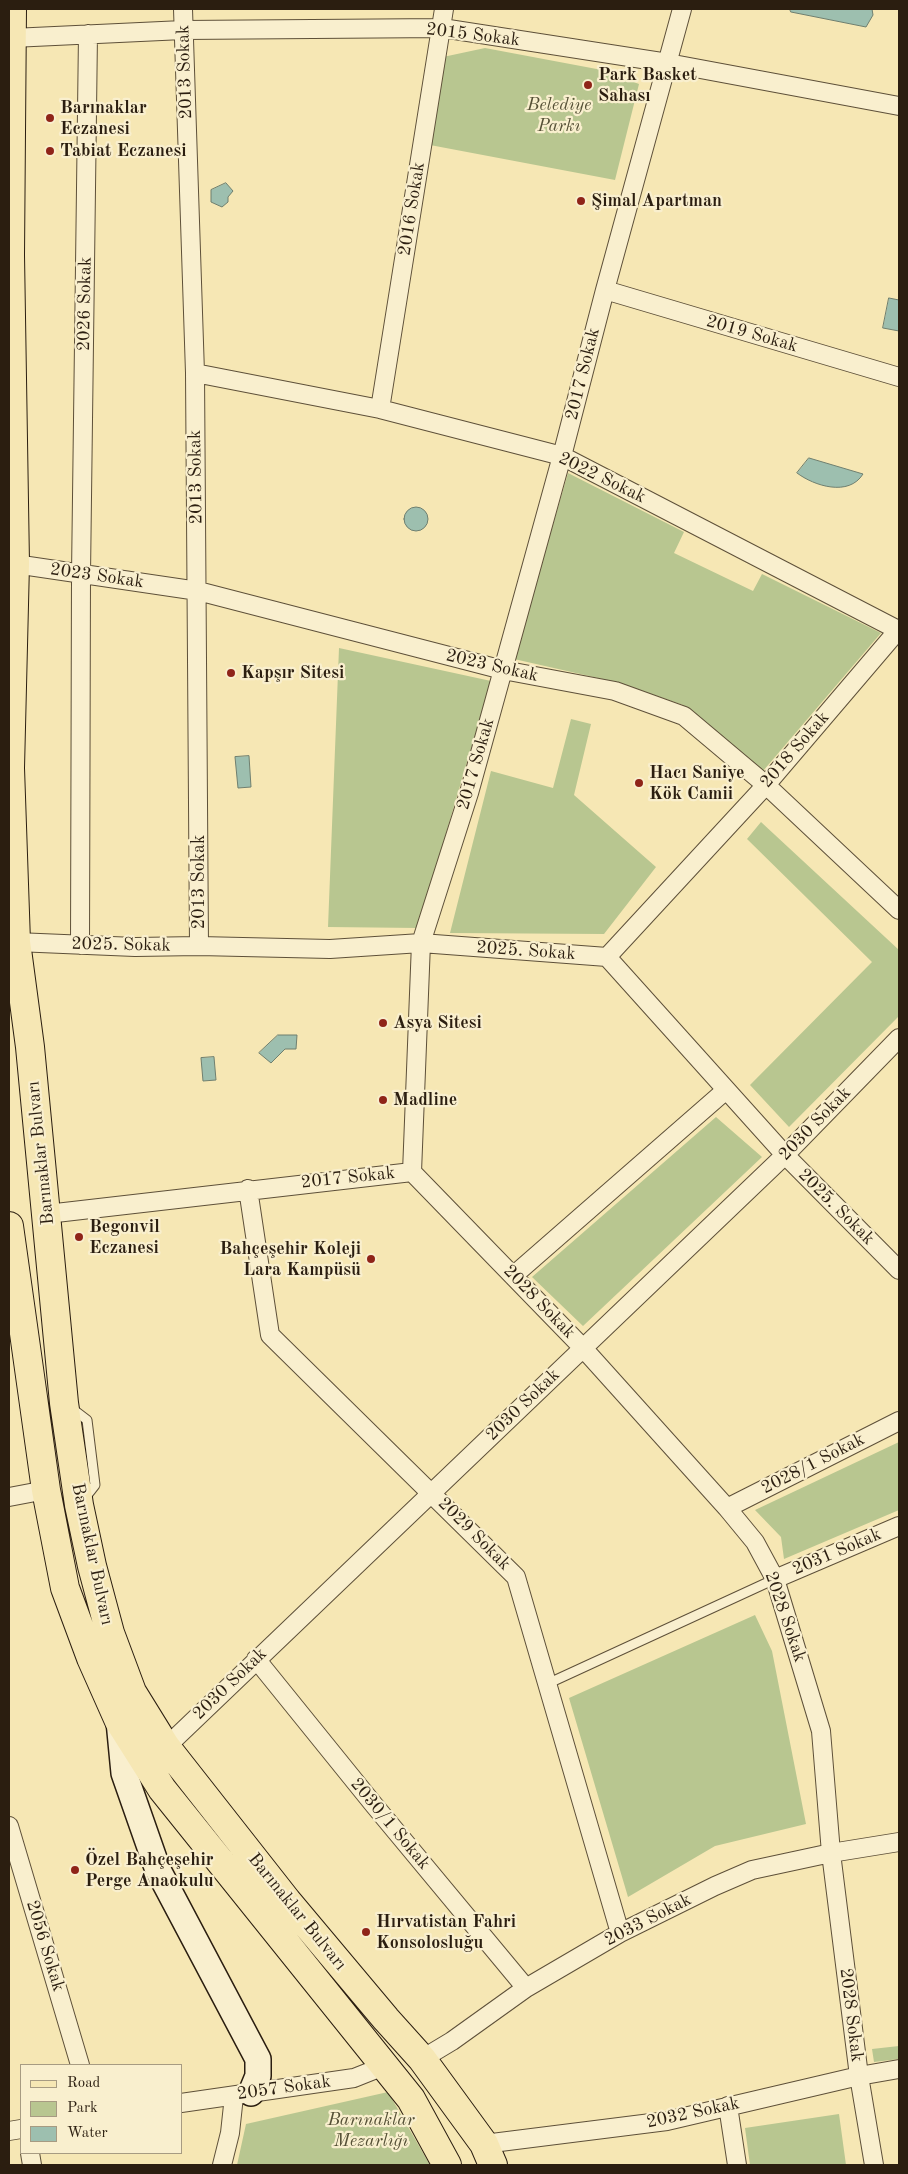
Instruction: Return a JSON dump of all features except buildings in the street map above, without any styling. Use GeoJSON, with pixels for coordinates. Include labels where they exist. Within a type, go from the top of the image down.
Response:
{"type":"FeatureCollection","features":[{"type":"Feature","properties":{"kind":"main road","name":"Barınaklar Bulvarı"},"geometry":{"type":"LineString","coordinates":[[12,9],[10,255],[15,564],[10,768],[13,942],[30,1047],[64,1403],[79,1505],[92,1566],[110,1633],[132,1692],[166,1747],[287,1901],[422,2059],[489,2154]]}},
{"type":"Feature","properties":{"kind":"main road","name":"Barınaklar Bulvarı"},"geometry":{"type":"LineString","coordinates":[[9,1226],[46,1490],[65,1588],[91,1658],[119,1721],[162,1789],[411,2099],[447,2165]]}},
{"type":"Feature","properties":{"kind":"street","name":"2013 Sokak"},"geometry":{"type":"LineString","coordinates":[[184,9],[183,30],[195,372],[199,946]]}},
{"type":"Feature","properties":{"kind":"street","name":"2016 Sokak"},"geometry":{"type":"LineString","coordinates":[[380,409],[444,9]]}},
{"type":"Feature","properties":{"kind":"street","name":"2017 Sokak"},"geometry":{"type":"LineString","coordinates":[[47,1214],[248,1189],[412,1172],[421,943],[469,793],[682,9]]}},
{"type":"Feature","properties":{"kind":"street","name":"2015 Sokak"},"geometry":{"type":"LineString","coordinates":[[12,38],[183,30],[442,28],[668,63],[899,106]]}},
{"type":"Feature","properties":{"kind":"street","name":"2026 Sokak"},"geometry":{"type":"LineString","coordinates":[[80,945],[81,574],[88,34]]}},
{"type":"Feature","properties":{"kind":"street","name":"2019 Sokak"},"geometry":{"type":"LineString","coordinates":[[605,290],[899,377]]}},
{"type":"Feature","properties":{"kind":"street","name":"2022 Sokak"},"geometry":{"type":"LineString","coordinates":[[195,372],[380,409],[562,456],[899,629]]}},
{"type":"Feature","properties":{"kind":"street","name":"2023 Sokak"},"geometry":{"type":"LineString","coordinates":[[15,564],[198,591],[503,670],[615,691],[684,716],[766,785],[899,910]]}},
{"type":"Feature","properties":{"kind":"street","name":"2018 Sokak"},"geometry":{"type":"LineString","coordinates":[[607,957],[766,785],[899,629]]}},
{"type":"Feature","properties":{"kind":"street","name":"2025. Sokak"},"geometry":{"type":"LineString","coordinates":[[13,942],[134,947],[199,946],[330,949],[421,943],[607,957],[785,1156],[899,1270]]}},
{"type":"Feature","properties":{"kind":"street","name":"2030 Sokak"},"geometry":{"type":"LineString","coordinates":[[166,1747],[785,1156],[899,1038]]}},
{"type":"Feature","properties":{"kind":"street"},"geometry":{"type":"LineString","coordinates":[[513,1276],[726,1090]]}},
{"type":"Feature","properties":{"kind":"street","name":"2028 Sokak"},"geometry":{"type":"LineString","coordinates":[[412,1172],[583,1348],[727,1508],[755,1542],[775,1579],[821,1731],[831,1853],[859,2076],[874,2165]]}},
{"type":"Feature","properties":{"kind":"street","name":"2029 Sokak"},"geometry":{"type":"LineString","coordinates":[[248,1189],[270,1335],[516,1576],[620,1933]]}},
{"type":"Feature","properties":{"kind":"street","name":"2028/1 Sokak"},"geometry":{"type":"LineString","coordinates":[[727,1508],[899,1421]]}},
{"type":"Feature","properties":{"kind":"street"},"geometry":{"type":"LineString","coordinates":[[9,1497],[46,1490]]}},
{"type":"Feature","properties":{"kind":"street","name":"2031 Sokak"},"geometry":{"type":"LineString","coordinates":[[775,1579],[899,1526]]}},
{"type":"Feature","properties":{"kind":"street","name":"2030/1 Sokak"},"geometry":{"type":"LineString","coordinates":[[256,1659],[374,1806],[526,1988]]}},
{"type":"Feature","properties":{"kind":"street"},"geometry":{"type":"LineString","coordinates":[[119,1721],[124,1773],[158,1870],[258,2059],[258,2076],[242,2094],[222,2165]]}},
{"type":"Feature","properties":{"kind":"street","name":"2056 Sokak"},"geometry":{"type":"LineString","coordinates":[[9,1826],[80,2064]]}},
{"type":"Feature","properties":{"kind":"street","name":"2033 Sokak"},"geometry":{"type":"LineString","coordinates":[[422,2059],[452,2041],[526,1988],[620,1933],[715,1886],[752,1870],[831,1853],[899,1842]]}},
{"type":"Feature","properties":{"kind":"street"},"geometry":{"type":"LineString","coordinates":[[384,2066],[422,2059]]}},
{"type":"Feature","properties":{"kind":"street","name":"2057 Sokak"},"geometry":{"type":"LineString","coordinates":[[182,2104],[354,2078],[384,2066]]}},
{"type":"Feature","properties":{"kind":"street","name":"2032 Sokak"},"geometry":{"type":"LineString","coordinates":[[489,2154],[667,2121],[859,2076],[899,2069]]}},
{"type":"Feature","properties":{"kind":"street"},"geometry":{"type":"LineString","coordinates":[[728,2106],[737,2165]]}},
{"type":"Feature","properties":{"kind":"lane"},"geometry":{"type":"LineString","coordinates":[[547,1684],[775,1579]]}},
{"type":"Feature","properties":{"kind":"green space","name":"Belediye Parkı"},"geometry":{"type":"Polygon","coordinates":[[[485,48],[602,70],[639,84],[615,180],[430,145],[443,57],[485,48]]]}},
{"type":"Feature","properties":{"kind":"green space"},"geometry":{"type":"Polygon","coordinates":[[[568,473],[684,532],[674,553],[753,591],[762,574],[881,633],[763,771],[683,705],[620,683],[514,659],[568,473]]]}},
{"type":"Feature","properties":{"kind":"green space"},"geometry":{"type":"Polygon","coordinates":[[[339,648],[491,681],[418,928],[328,927],[339,648]]]}},
{"type":"Feature","properties":{"kind":"green space"},"geometry":{"type":"Polygon","coordinates":[[[571,719],[591,724],[574,795],[656,867],[604,934],[450,933],[491,771],[553,788],[571,719]]]}},
{"type":"Feature","properties":{"kind":"green space"},"geometry":{"type":"Polygon","coordinates":[[[761,822],[899,950],[899,1016],[789,1127],[750,1085],[872,962],[747,839],[761,822]]]}},
{"type":"Feature","properties":{"kind":"green space"},"geometry":{"type":"Polygon","coordinates":[[[716,1117],[762,1157],[583,1326],[532,1277],[716,1117]]]}},
{"type":"Feature","properties":{"kind":"green space"},"geometry":{"type":"Polygon","coordinates":[[[899,1442],[899,1510],[784,1559],[781,1537],[755,1510],[899,1442]]]}},
{"type":"Feature","properties":{"kind":"green space"},"geometry":{"type":"Polygon","coordinates":[[[755,1615],[772,1651],[806,1824],[715,1846],[628,1897],[569,1698],[755,1615]]]}},
{"type":"Feature","properties":{"kind":"green space"},"geometry":{"type":"Polygon","coordinates":[[[899,2046],[899,2059],[874,2062],[872,2049],[899,2046]]]}},
{"type":"Feature","properties":{"kind":"green space","name":"Barınaklar Mezarlığı"},"geometry":{"type":"Polygon","coordinates":[[[388,2092],[430,2165],[237,2165],[246,2124],[388,2092]]]}},
{"type":"Feature","properties":{"kind":"green space"},"geometry":{"type":"Polygon","coordinates":[[[839,2114],[846,2165],[750,2165],[745,2128],[839,2114]]]}},
{"type":"Feature","properties":{"kind":"water"},"geometry":{"type":"Polygon","coordinates":[[[790,9],[872,9],[873,15],[866,27],[791,12],[790,9]]]}},
{"type":"Feature","properties":{"kind":"water"},"geometry":{"type":"Polygon","coordinates":[[[226,183],[233,191],[228,197],[228,202],[222,207],[211,202],[211,190],[226,183]]]}},
{"type":"Feature","properties":{"kind":"water"},"geometry":{"type":"Polygon","coordinates":[[[889,298],[899,300],[899,331],[883,328],[889,298]]]}},
{"type":"Feature","properties":{"kind":"water"},"geometry":{"type":"Polygon","coordinates":[[[809,458],[863,474],[857,481],[849,485],[831,487],[822,485],[797,473],[809,458]]]}},
{"type":"Feature","properties":{"kind":"water"},"geometry":{"type":"Polygon","coordinates":[[[416,507],[421,508],[427,514],[427,524],[421,530],[416,531],[411,530],[405,524],[404,519],[405,514],[411,508],[416,507]]]}},
{"type":"Feature","properties":{"kind":"water"},"geometry":{"type":"Polygon","coordinates":[[[249,756],[251,787],[238,788],[235,757],[249,756]]]}},
{"type":"Feature","properties":{"kind":"water"},"geometry":{"type":"Polygon","coordinates":[[[278,1035],[297,1035],[296,1049],[285,1049],[271,1063],[259,1053],[278,1035]]]}},
{"type":"Feature","properties":{"kind":"water"},"geometry":{"type":"Polygon","coordinates":[[[214,1057],[216,1080],[203,1081],[201,1058],[214,1057]]]}},
{"type":"Feature","properties":{"kind":"place","name":"Park Basket Sahası"},"geometry":{"type":"Point","coordinates":[588,85]}},
{"type":"Feature","properties":{"kind":"place","name":"Barınaklar Eczanesi"},"geometry":{"type":"Point","coordinates":[50,118]}},
{"type":"Feature","properties":{"kind":"place","name":"Tabiat Eczanesi"},"geometry":{"type":"Point","coordinates":[50,151]}},
{"type":"Feature","properties":{"kind":"place","name":"Şimal Apartman"},"geometry":{"type":"Point","coordinates":[581,201]}},
{"type":"Feature","properties":{"kind":"place","name":"Kapşır Sitesi"},"geometry":{"type":"Point","coordinates":[231,673]}},
{"type":"Feature","properties":{"kind":"place","name":"Hacı Saniye Kök Camii"},"geometry":{"type":"Point","coordinates":[639,783]}},
{"type":"Feature","properties":{"kind":"place","name":"Asya Sitesi"},"geometry":{"type":"Point","coordinates":[383,1023]}},
{"type":"Feature","properties":{"kind":"place","name":"Madline"},"geometry":{"type":"Point","coordinates":[383,1100]}},
{"type":"Feature","properties":{"kind":"place","name":"Begonvil Eczanesi"},"geometry":{"type":"Point","coordinates":[79,1237]}},
{"type":"Feature","properties":{"kind":"place","name":"Bahçeşehir Koleji Lara Kampüsü"},"geometry":{"type":"Point","coordinates":[371,1259]}},
{"type":"Feature","properties":{"kind":"place","name":"Özel Bahçeşehir Perge Anaokulu"},"geometry":{"type":"Point","coordinates":[75,1870]}},
{"type":"Feature","properties":{"kind":"place","name":"Hırvatistan Fahri Konsolosluğu"},"geometry":{"type":"Point","coordinates":[366,1932]}}]}
